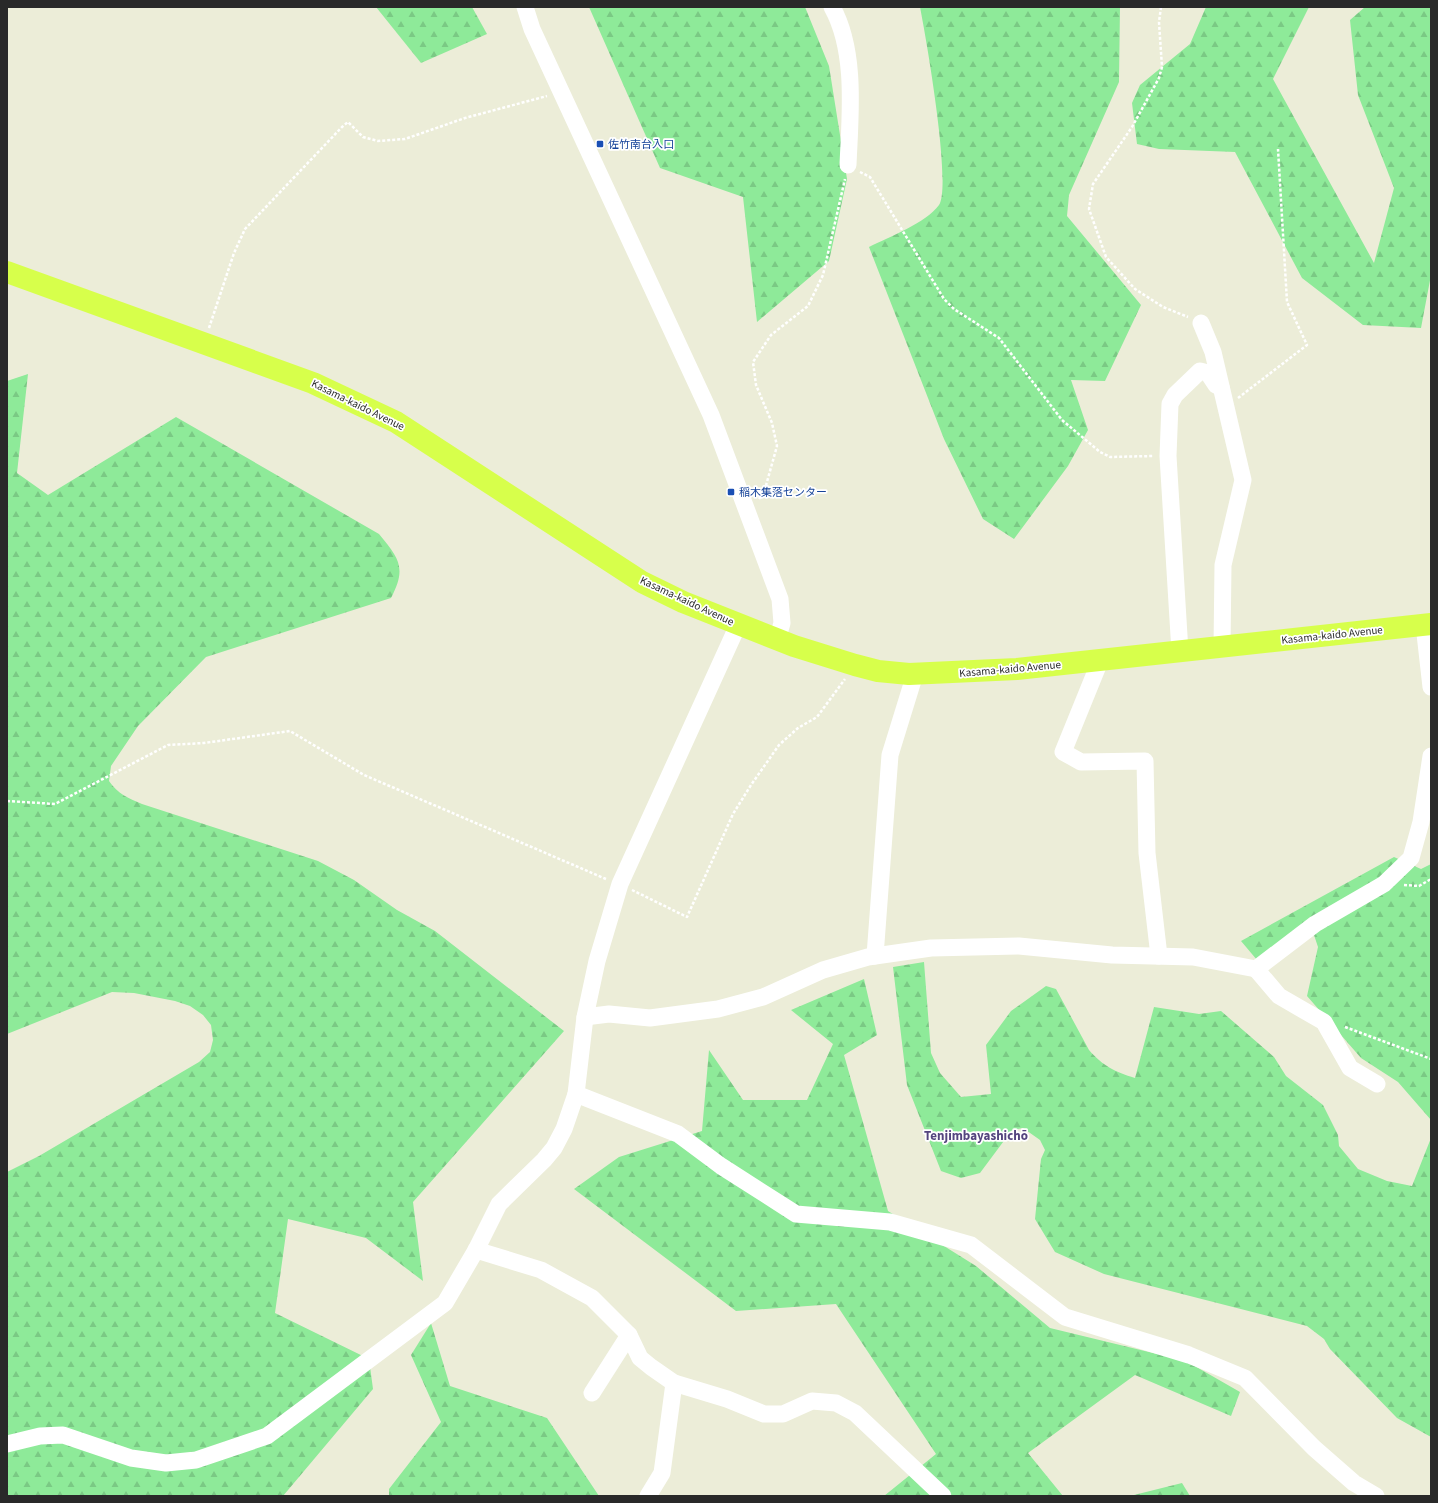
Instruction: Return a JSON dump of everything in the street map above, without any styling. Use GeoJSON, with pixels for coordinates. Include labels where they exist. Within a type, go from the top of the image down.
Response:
{"type":"FeatureCollection","features":[{"type":"Feature","properties":{"kind":"main road","name":"Kasama-kaido Avenue"},"geometry":{"type":"LineString","coordinates":[[7,272],[313,383],[396,422],[642,582],[683,602],[777,640],[878,671],[915,674],[1018,669],[1427,624]]}},
{"type":"Feature","properties":{"kind":"street"},"geometry":{"type":"LineString","coordinates":[[525,7],[532,29],[563,92],[711,415],[782,606],[782,622],[777,640]]}},
{"type":"Feature","properties":{"kind":"street"},"geometry":{"type":"LineString","coordinates":[[832,7],[843,31],[849,74],[850,102],[848,165]]}},
{"type":"Feature","properties":{"kind":"street"},"geometry":{"type":"LineString","coordinates":[[1202,323],[1213,352],[1243,480],[1223,565],[1222,647]]}},
{"type":"Feature","properties":{"kind":"street"},"geometry":{"type":"LineString","coordinates":[[1180,652],[1168,456],[1170,404],[1175,395],[1200,371],[1208,374],[1216,385],[1222,388]]}},
{"type":"Feature","properties":{"kind":"street"},"geometry":{"type":"LineString","coordinates":[[1427,624],[1431,687]]}},
{"type":"Feature","properties":{"kind":"street"},"geometry":{"type":"LineString","coordinates":[[7,1444],[40,1436],[63,1435],[131,1458],[166,1463],[196,1460],[267,1436],[445,1303],[476,1250],[499,1204],[544,1160],[554,1148],[564,1129],[576,1094],[585,1017],[597,961],[620,884],[738,625]]}},
{"type":"Feature","properties":{"kind":"street"},"geometry":{"type":"LineString","coordinates":[[1100,661],[1063,752],[1081,762],[1146,761],[1147,853],[1158,956]]}},
{"type":"Feature","properties":{"kind":"street"},"geometry":{"type":"LineString","coordinates":[[875,956],[890,755],[915,674]]}},
{"type":"Feature","properties":{"kind":"street"},"geometry":{"type":"LineString","coordinates":[[1256,969],[1315,924],[1384,884],[1411,858],[1421,822],[1431,756]]}},
{"type":"Feature","properties":{"kind":"street"},"geometry":{"type":"LineString","coordinates":[[585,1017],[609,1014],[650,1018],[718,1009],[763,997],[823,970],[875,956],[931,948],[1019,946],[1112,955],[1193,957],[1256,969],[1279,996],[1324,1022],[1350,1068],[1377,1084]]}},
{"type":"Feature","properties":{"kind":"street"},"geometry":{"type":"LineString","coordinates":[[576,1094],[678,1134],[721,1166],[796,1214],[890,1222],[971,1246],[1065,1318],[1189,1354],[1245,1378],[1314,1448],[1354,1483],[1376,1496]]}},
{"type":"Feature","properties":{"kind":"street"},"geometry":{"type":"LineString","coordinates":[[476,1250],[541,1270],[592,1298],[629,1335],[640,1358],[674,1383],[727,1399],[764,1414],[783,1414],[812,1401],[836,1404],[855,1413],[942,1496]]}},
{"type":"Feature","properties":{"kind":"street"},"geometry":{"type":"LineString","coordinates":[[592,1393],[629,1335]]}},
{"type":"Feature","properties":{"kind":"street"},"geometry":{"type":"LineString","coordinates":[[648,1496],[662,1473],[674,1383]]}},
{"type":"Feature","properties":{"kind":"path"},"geometry":{"type":"LineString","coordinates":[[1161,7],[1159,22],[1162,67],[1159,78],[1132,127],[1093,184],[1089,209],[1106,257],[1135,289],[1163,307],[1202,323]]}},
{"type":"Feature","properties":{"kind":"path"},"geometry":{"type":"LineString","coordinates":[[204,343],[234,253],[245,229],[348,122],[364,137],[378,141],[405,139],[466,118],[563,92]]}},
{"type":"Feature","properties":{"kind":"path"},"geometry":{"type":"LineString","coordinates":[[1226,407],[1307,345],[1287,302],[1278,149]]}},
{"type":"Feature","properties":{"kind":"path"},"geometry":{"type":"LineString","coordinates":[[749,515],[765,489],[777,446],[772,423],[756,384],[753,362],[771,335],[808,306],[820,282],[823,275],[848,165],[870,177],[944,299],[954,309],[1000,338],[1062,420],[1100,452],[1110,457],[1168,456]]}},
{"type":"Feature","properties":{"kind":"path"},"geometry":{"type":"LineString","coordinates":[[7,801],[55,804],[168,745],[204,743],[290,731],[364,775],[590,873],[620,884],[687,917],[733,814],[751,786],[779,745],[798,728],[817,717],[855,665]]}},
{"type":"Feature","properties":{"kind":"path"},"geometry":{"type":"LineString","coordinates":[[1324,1022],[1354,1030],[1431,1059]]}},
{"type":"Feature","properties":{"kind":"green space"},"geometry":{"type":"Polygon","coordinates":[[[376,7],[472,7],[487,34],[421,63],[376,7]]]}},
{"type":"Feature","properties":{"kind":"green space"},"geometry":{"type":"Polygon","coordinates":[[[589,7],[805,7],[829,66],[847,179],[829,261],[757,322],[743,197],[660,168],[589,7]]]}},
{"type":"Feature","properties":{"kind":"green space"},"geometry":{"type":"Polygon","coordinates":[[[920,7],[1120,7],[1119,82],[1069,195],[1067,216],[1141,305],[1105,381],[1071,380],[1088,430],[1068,466],[1014,539],[983,519],[944,439],[869,247],[907,229],[933,212],[939,205],[942,192],[942,170],[937,110],[920,7]]]}},
{"type":"Feature","properties":{"kind":"green space"},"geometry":{"type":"Polygon","coordinates":[[[1206,7],[1309,7],[1273,79],[1374,263],[1394,188],[1358,95],[1350,20],[1365,7],[1431,7],[1431,275],[1421,328],[1363,325],[1302,278],[1235,152],[1159,149],[1137,144],[1132,103],[1140,85],[1190,44],[1206,7]]]}},
{"type":"Feature","properties":{"kind":"green space"},"geometry":{"type":"Polygon","coordinates":[[[28,374],[17,473],[48,495],[176,417],[379,534],[396,557],[400,571],[396,588],[391,598],[206,657],[138,726],[111,766],[109,781],[112,785],[124,795],[142,804],[318,861],[354,880],[397,910],[435,931],[564,1031],[413,1202],[423,1281],[366,1238],[288,1219],[275,1313],[369,1359],[373,1389],[283,1496],[7,1496],[7,1172],[39,1156],[199,1062],[210,1052],[213,1040],[211,1025],[203,1015],[190,1006],[175,1001],[134,993],[112,992],[7,1034],[7,381],[28,374]]]}},
{"type":"Feature","properties":{"kind":"green space"},"geometry":{"type":"Polygon","coordinates":[[[1394,857],[1421,869],[1431,864],[1431,1120],[1398,1082],[1361,1058],[1307,996],[1318,947],[1314,935],[1257,960],[1241,941],[1394,857]]]}},
{"type":"Feature","properties":{"kind":"green space"},"geometry":{"type":"Polygon","coordinates":[[[924,962],[931,1053],[940,1073],[961,1097],[991,1094],[986,1045],[1011,1011],[1046,986],[1056,989],[1089,1050],[1094,1056],[1110,1068],[1135,1078],[1154,1007],[1199,1014],[1221,1011],[1274,1057],[1286,1076],[1323,1105],[1338,1135],[1339,1146],[1358,1169],[1387,1181],[1412,1186],[1431,1138],[1431,1437],[1397,1418],[1330,1349],[1324,1339],[1307,1326],[1104,1274],[1055,1252],[1035,1219],[1041,1159],[1045,1150],[1040,1140],[1023,1128],[1012,1130],[980,1173],[961,1178],[941,1171],[907,1085],[893,967],[924,962]]]}},
{"type":"Feature","properties":{"kind":"green space"},"geometry":{"type":"Polygon","coordinates":[[[864,979],[877,1035],[844,1055],[888,1211],[976,1266],[1050,1328],[1186,1361],[1240,1392],[1231,1416],[1135,1375],[1028,1453],[1063,1496],[884,1496],[936,1454],[836,1304],[736,1311],[574,1189],[619,1157],[702,1131],[709,1050],[743,1100],[807,1100],[833,1044],[791,1010],[864,979]]]}},
{"type":"Feature","properties":{"kind":"green space"},"geometry":{"type":"Polygon","coordinates":[[[431,1323],[450,1386],[547,1418],[599,1496],[389,1496],[389,1489],[441,1422],[411,1355],[431,1323]]]}},
{"type":"Feature","properties":{"kind":"green space"},"geometry":{"type":"Polygon","coordinates":[[[1182,1483],[1190,1496],[1130,1496],[1182,1483]]]}},
{"type":"Feature","properties":{"kind":"place","name":"佐竹南台入口"},"geometry":{"type":"Point","coordinates":[600,144]}},
{"type":"Feature","properties":{"kind":"place","name":"稲木集落センター"},"geometry":{"type":"Point","coordinates":[731,492]}},
{"type":"Feature","properties":{"kind":"district","name":"Tenjimbayashichō"},"geometry":{"type":"Point","coordinates":[976,1136]}}]}
